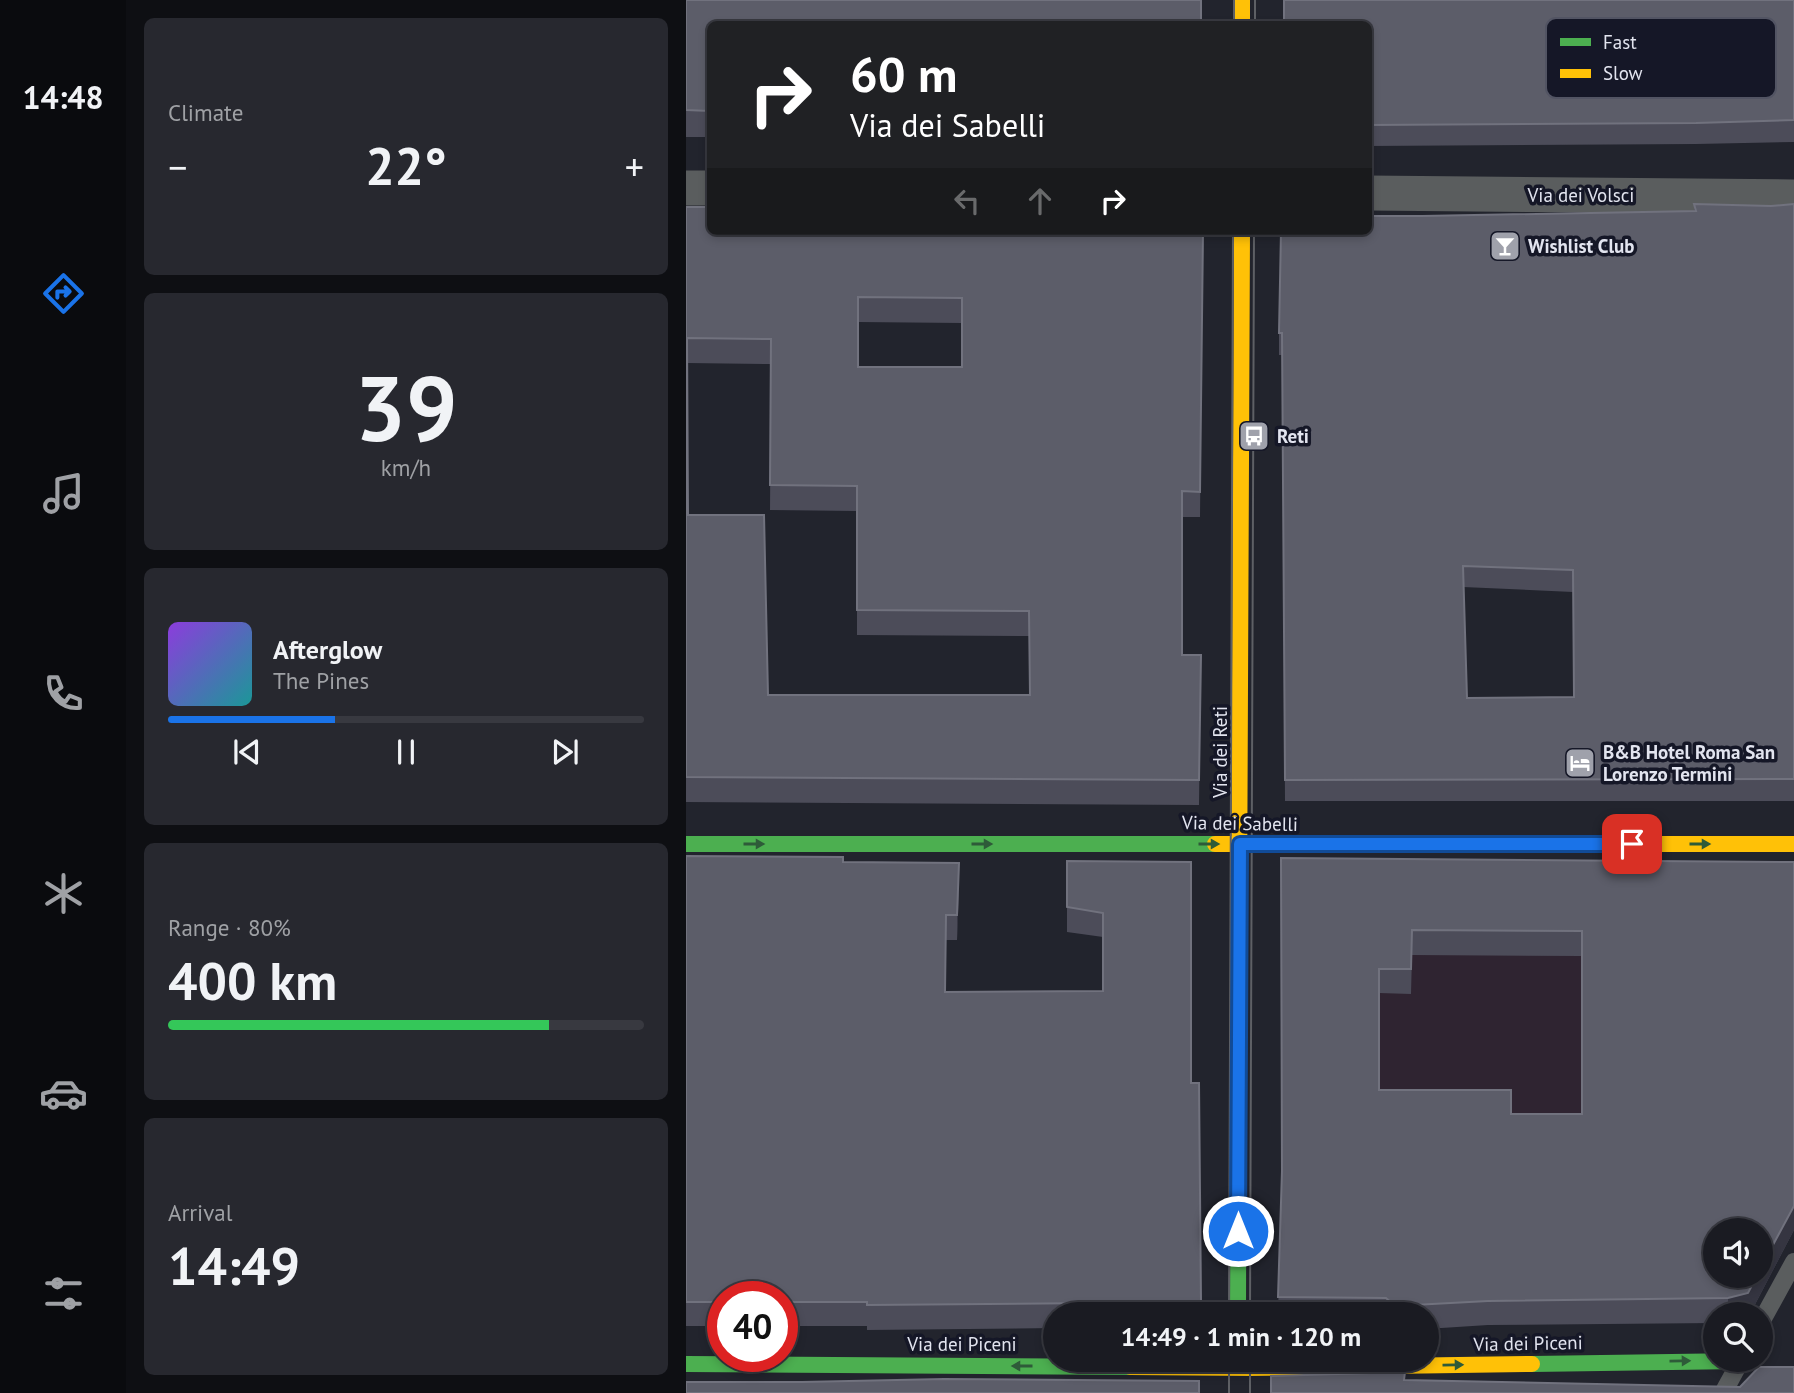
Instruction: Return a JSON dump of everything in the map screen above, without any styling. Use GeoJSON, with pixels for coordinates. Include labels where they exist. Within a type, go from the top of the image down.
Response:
{"type":"FeatureCollection","features":[{"type":"Feature","properties":{"kind":"street"},"geometry":{"type":"LineString","coordinates":[[1242,0],[1242,21]]}},
{"type":"Feature","properties":{"kind":"street"},"geometry":{"type":"LineString","coordinates":[[686,188],[707,188]]}},
{"type":"Feature","properties":{"kind":"street","name":"Via dei Volsci"},"geometry":{"type":"LineString","coordinates":[[1372,193],[1794,197]]}},
{"type":"Feature","properties":{"kind":"street","name":"Via dei Reti"},"geometry":{"type":"LineString","coordinates":[[1238,1302],[1242,235]]}},
{"type":"Feature","properties":{"kind":"street","name":"Via dei Sabelli"},"geometry":{"type":"LineString","coordinates":[[686,844],[1794,844]]}},
{"type":"Feature","properties":{"kind":"street","name":"Via dei Piceni"},"geometry":{"type":"LineString","coordinates":[[1439,1365],[1703,1361]]}},
{"type":"Feature","properties":{"kind":"street","name":"Via dei Piceni"},"geometry":{"type":"LineString","coordinates":[[686,1364],[1043,1367]]}},
{"type":"Feature","properties":{"kind":"lane"},"geometry":{"type":"LineString","coordinates":[[1772,1302],[1794,1262]]}},
{"type":"Feature","properties":{"kind":"lane"},"geometry":{"type":"LineString","coordinates":[[1723,1393],[1734,1372]]}},
{"type":"Feature","properties":{"kind":"shaded area"},"geometry":{"type":"Polygon","coordinates":[[[1281,882],[1703,886],[1709,1128],[1281,1121],[1281,882]]]}},
{"type":"Feature","properties":{"kind":"building"},"geometry":{"type":"Polygon","coordinates":[[[686,0],[1201,0],[1201,21],[707,21],[707,111],[686,110],[686,0]]]}},
{"type":"Feature","properties":{"kind":"building"},"geometry":{"type":"Polygon","coordinates":[[[1284,0],[1794,0],[1794,120],[1372,125],[1372,21],[1284,21],[1284,0]]]}},
{"type":"Feature","properties":{"kind":"building"},"geometry":{"type":"Polygon","coordinates":[[[1694,204],[1794,204],[1794,779],[1285,780],[1282,333],[1279,333],[1281,235],[1372,235],[1372,216],[1696,211],[1694,204]],[[1463,566],[1467,698],[1574,697],[1573,570],[1463,566]]]}},
{"type":"Feature","properties":{"kind":"building"},"geometry":{"type":"Polygon","coordinates":[[[686,207],[707,207],[707,235],[1203,235],[1200,492],[1182,491],[1182,655],[1201,655],[1199,780],[686,777],[686,207]],[[858,297],[858,367],[962,367],[962,298],[858,297]],[[687,338],[688,515],[764,515],[768,695],[1030,695],[1029,611],[857,610],[857,486],[770,485],[771,339],[687,338]]]}},
{"type":"Feature","properties":{"kind":"building"},"geometry":{"type":"Polygon","coordinates":[[[686,856],[843,857],[843,862],[959,863],[957,915],[946,915],[945,992],[1103,991],[1103,913],[1067,907],[1067,861],[1191,862],[1191,1083],[1199,1083],[1201,1302],[867,1305],[867,1302],[798,1302],[798,1281],[707,1281],[707,1302],[686,1302],[686,856]]]}},
{"type":"Feature","properties":{"kind":"building"},"geometry":{"type":"Polygon","coordinates":[[[1281,858],[1794,862],[1794,1206],[1773,1245],[1773,1218],[1703,1218],[1703,1288],[1751,1288],[1748,1293],[1728,1298],[1439,1304],[1390,1302],[1386,1298],[1278,1297],[1282,1171],[1281,858]],[[1412,930],[1411,969],[1379,969],[1379,1090],[1511,1090],[1511,1114],[1582,1114],[1582,931],[1412,930]]]}},
{"type":"Feature","properties":{"kind":"building"},"geometry":{"type":"Polygon","coordinates":[[[1773,1367],[1794,1367],[1794,1393],[1271,1393],[1271,1376],[1405,1372],[1404,1380],[1740,1387],[1754,1372],[1773,1372],[1773,1367]]]}},
{"type":"Feature","properties":{"kind":"building"},"geometry":{"type":"Polygon","coordinates":[[[944,1379],[1199,1381],[1199,1393],[686,1393],[686,1382],[944,1379]]]}},
{"type":"Feature","properties":{"kind":"tram line"},"geometry":{"type":"LineString","coordinates":[[1234,0],[1234,21]]}},
{"type":"Feature","properties":{"kind":"tram line"},"geometry":{"type":"LineString","coordinates":[[1255,0],[1255,21]]}},
{"type":"Feature","properties":{"kind":"tram line"},"geometry":{"type":"LineString","coordinates":[[1229,1302],[1233,235]]}},
{"type":"Feature","properties":{"kind":"tram line"},"geometry":{"type":"LineString","coordinates":[[1250,1302],[1254,235]]}},
{"type":"Feature","properties":{"kind":"tram line"},"geometry":{"type":"LineString","coordinates":[[1229,1372],[1229,1393]]}},
{"type":"Feature","properties":{"kind":"tram line"},"geometry":{"type":"LineString","coordinates":[[1250,1372],[1250,1393]]}},
{"type":"Feature","properties":{"kind":"traffic: fast"},"geometry":{"type":"LineString","coordinates":[[686,844],[1215,844]]}},
{"type":"Feature","properties":{"kind":"traffic: fast"},"geometry":{"type":"LineString","coordinates":[[1238,1302],[1239,914]]}},
{"type":"Feature","properties":{"kind":"traffic: fast"},"geometry":{"type":"LineString","coordinates":[[1532,1364],[1703,1362]]}},
{"type":"Feature","properties":{"kind":"traffic: fast"},"geometry":{"type":"LineString","coordinates":[[686,1364],[1043,1366]]}},
{"type":"Feature","properties":{"kind":"traffic: slow"},"geometry":{"type":"LineString","coordinates":[[1242,0],[1242,21]]}},
{"type":"Feature","properties":{"kind":"traffic: slow"},"geometry":{"type":"LineString","coordinates":[[1239,914],[1242,235]]}},
{"type":"Feature","properties":{"kind":"traffic: slow"},"geometry":{"type":"LineString","coordinates":[[1215,844],[1794,844]]}},
{"type":"Feature","properties":{"kind":"traffic: slow"},"geometry":{"type":"LineString","coordinates":[[1439,1365],[1532,1364]]}},
{"type":"Feature","properties":{"kind":"place","name":"Wishlist Club"},"geometry":{"type":"Point","coordinates":[1505,246]}},
{"type":"Feature","properties":{"kind":"place","name":"Reti"},"geometry":{"type":"Point","coordinates":[1254,436]}},
{"type":"Feature","properties":{"kind":"place","name":"B&B Hotel Roma San Lorenzo Termini"},"geometry":{"type":"Point","coordinates":[1580,763]}},
{"type":"Feature","properties":{"kind":"route"},"geometry":{"type":"LineString","coordinates":[[1238,1231],[1240,844],[1632,844]]}}]}
